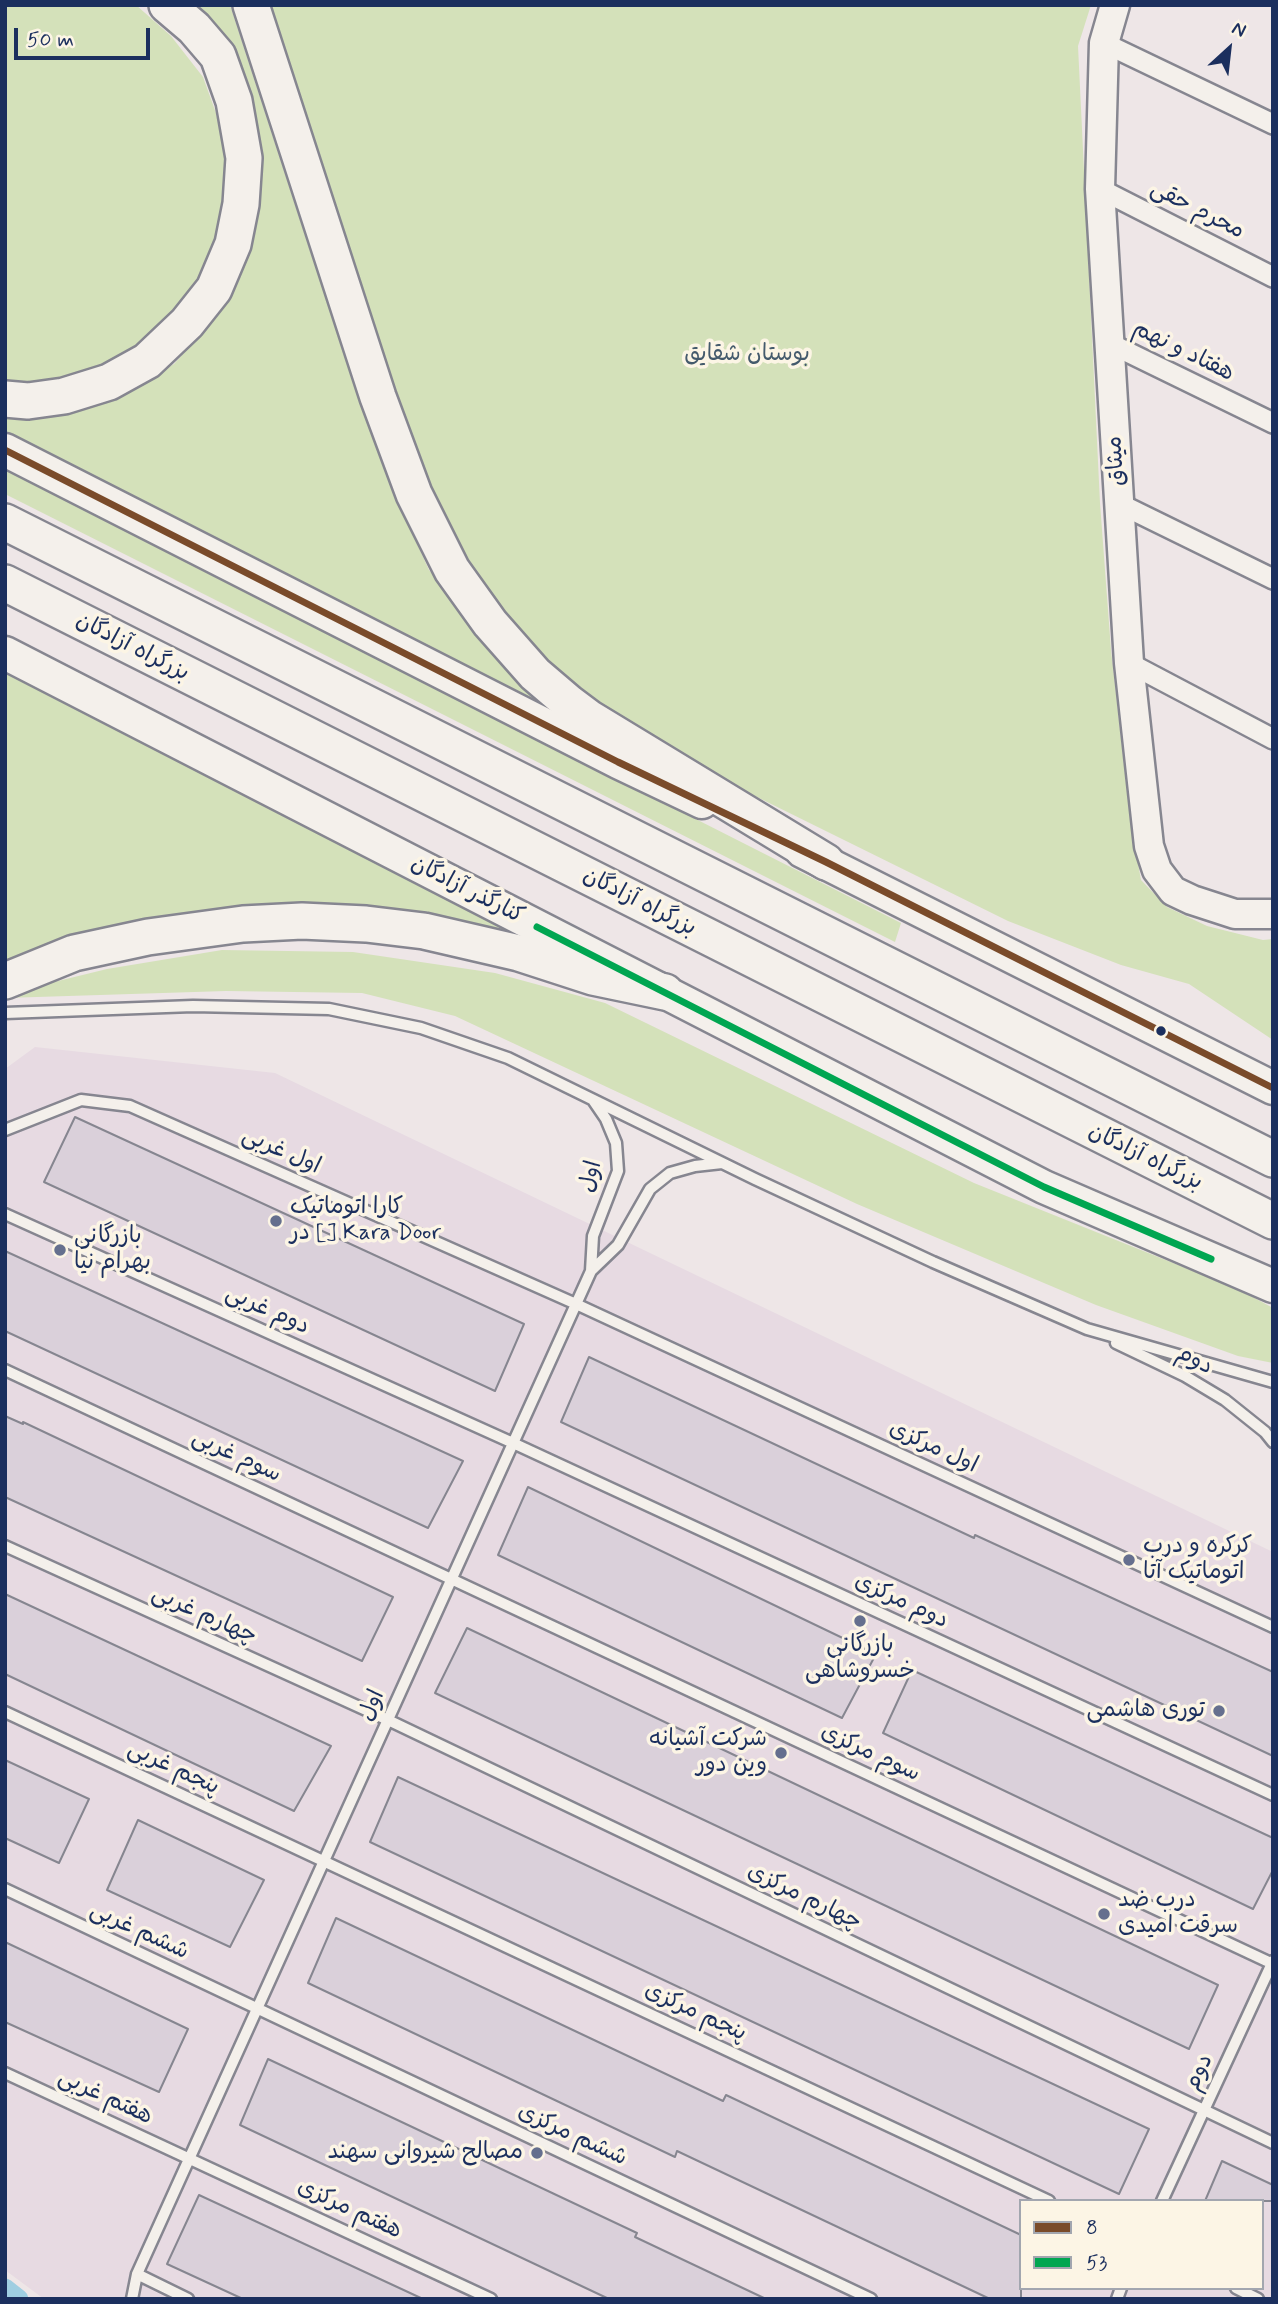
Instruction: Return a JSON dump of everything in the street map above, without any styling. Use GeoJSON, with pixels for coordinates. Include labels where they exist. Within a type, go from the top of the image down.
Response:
{"type":"FeatureCollection","features":[{"type":"Feature","properties":{"kind":"highway"},"geometry":{"type":"LineString","coordinates":[[5,399],[28,401],[64,396],[109,382],[147,361],[187,323],[214,289],[233,244],[244,158],[234,101],[218,56],[194,28],[167,5]]}},
{"type":"Feature","properties":{"kind":"highway"},"geometry":{"type":"LineString","coordinates":[[251,5],[378,397],[414,495],[452,570],[490,623],[535,674],[569,703],[589,718],[826,862]]}},
{"type":"Feature","properties":{"kind":"highway"},"geometry":{"type":"LineString","coordinates":[[5,522],[1273,1159]]}},
{"type":"Feature","properties":{"kind":"highway","name":"بزرگراه آزادگان"},"geometry":{"type":"LineString","coordinates":[[5,583],[1273,1221]]}},
{"type":"Feature","properties":{"kind":"highway"},"geometry":{"type":"LineString","coordinates":[[5,981],[74,953],[148,937],[243,924],[302,921],[366,924],[424,931],[507,950],[593,977],[665,992]]}},
{"type":"Feature","properties":{"kind":"main road"},"geometry":{"type":"LineString","coordinates":[[5,450],[618,762],[826,862],[1273,1088]]}},
{"type":"Feature","properties":{"kind":"main road","name":"کنارگذر آزادگان"},"geometry":{"type":"LineString","coordinates":[[5,653],[1044,1187],[1273,1286]]}},
{"type":"Feature","properties":{"kind":"street","name":"میثاق"},"geometry":{"type":"LineString","coordinates":[[1115,5],[1104,43],[1100,188],[1129,663],[1149,846],[1157,870],[1173,891],[1235,914],[1273,914]]}},
{"type":"Feature","properties":{"kind":"street"},"geometry":{"type":"LineString","coordinates":[[1104,43],[1273,124]]}},
{"type":"Feature","properties":{"kind":"street","name":"محرم حقی"},"geometry":{"type":"LineString","coordinates":[[1100,188],[1273,277]]}},
{"type":"Feature","properties":{"kind":"street","name":"هفتاد و نهم"},"geometry":{"type":"LineString","coordinates":[[1109,343],[1273,423]]}},
{"type":"Feature","properties":{"kind":"street"},"geometry":{"type":"LineString","coordinates":[[1120,504],[1273,579]]}},
{"type":"Feature","properties":{"kind":"street"},"geometry":{"type":"LineString","coordinates":[[1129,663],[1273,738]]}},
{"type":"Feature","properties":{"kind":"lane"},"geometry":{"type":"LineString","coordinates":[[5,1013],[193,1006],[330,1009],[421,1028],[508,1058],[933,1262],[1087,1329],[1273,1382]]}},
{"type":"Feature","properties":{"kind":"lane","name":"اول"},"geometry":{"type":"LineString","coordinates":[[132,2299],[137,2274],[591,1271],[593,1237],[618,1171],[616,1143],[607,1119],[590,1097]]}},
{"type":"Feature","properties":{"kind":"lane","name":"اول غربی"},"geometry":{"type":"LineString","coordinates":[[5,1130],[81,1100],[130,1106],[576,1304]]}},
{"type":"Feature","properties":{"kind":"lane","name":"اول"},"geometry":{"type":"LineString","coordinates":[[591,1271],[618,1245],[650,1189],[670,1172],[723,1163]]}},
{"type":"Feature","properties":{"kind":"lane","name":"دوم غربی"},"geometry":{"type":"LineString","coordinates":[[5,1214],[513,1443]]}},
{"type":"Feature","properties":{"kind":"lane","name":"اول مرکزی"},"geometry":{"type":"LineString","coordinates":[[576,1304],[1273,1627]]}},
{"type":"Feature","properties":{"kind":"lane","name":"دوم"},"geometry":{"type":"LineString","coordinates":[[1087,1329],[1185,1376],[1225,1399],[1265,1432],[1273,1442]]}},
{"type":"Feature","properties":{"kind":"lane","name":"سوم غربی"},"geometry":{"type":"LineString","coordinates":[[5,1370],[451,1579]]}},
{"type":"Feature","properties":{"kind":"lane","name":"دوم مرکزی"},"geometry":{"type":"LineString","coordinates":[[513,1443],[1273,1795]]}},
{"type":"Feature","properties":{"kind":"lane","name":"چهارم غربی"},"geometry":{"type":"LineString","coordinates":[[5,1546],[388,1720]]}},
{"type":"Feature","properties":{"kind":"lane","name":"سوم مرکزی"},"geometry":{"type":"LineString","coordinates":[[451,1579],[1272,1963]]}},
{"type":"Feature","properties":{"kind":"lane","name":"پنجم غربی"},"geometry":{"type":"LineString","coordinates":[[5,1712],[324,1861]]}},
{"type":"Feature","properties":{"kind":"lane","name":"چهارم مرکزی"},"geometry":{"type":"LineString","coordinates":[[388,1720],[1273,2143]]}},
{"type":"Feature","properties":{"kind":"lane","name":"پنجم مرکزی"},"geometry":{"type":"LineString","coordinates":[[324,1861],[1045,2199]]}},
{"type":"Feature","properties":{"kind":"lane","name":"ششم غربی"},"geometry":{"type":"LineString","coordinates":[[5,1889],[257,2009]]}},
{"type":"Feature","properties":{"kind":"lane","name":"دوم"},"geometry":{"type":"LineString","coordinates":[[1163,2199],[1272,1963]]}},
{"type":"Feature","properties":{"kind":"lane","name":"ششم مرکزی"},"geometry":{"type":"LineString","coordinates":[[257,2009],[871,2299]]}},
{"type":"Feature","properties":{"kind":"lane","name":"هفتم غربی"},"geometry":{"type":"LineString","coordinates":[[5,2073],[190,2157]]}},
{"type":"Feature","properties":{"kind":"lane","name":"هفتم مرکزی"},"geometry":{"type":"LineString","coordinates":[[190,2157],[491,2299]]}},
{"type":"Feature","properties":{"kind":"lane"},"geometry":{"type":"LineString","coordinates":[[137,2274],[188,2299]]}},
{"type":"Feature","properties":{"kind":"lane"},"geometry":{"type":"LineString","coordinates":[[1240,2290],[1258,2299]]}},
{"type":"Feature","properties":{"kind":"shaded area"},"geometry":{"type":"Polygon","coordinates":[[[35,1047],[275,1073],[1273,1552],[1273,2299],[44,2299],[5,2270],[5,1069],[35,1047]]]}},
{"type":"Feature","properties":{"kind":"green space"},"geometry":{"type":"Polygon","coordinates":[[[5,5],[136,5],[171,36],[203,77],[216,113],[228,172],[223,225],[199,277],[170,316],[135,349],[75,380],[5,383],[5,5]]]}},
{"type":"Feature","properties":{"kind":"green space"},"geometry":{"type":"Polygon","coordinates":[[[189,5],[230,5],[391,487],[429,570],[541,700],[534,705],[5,437],[5,416],[115,396],[174,364],[213,320],[244,267],[258,207],[263,151],[238,73],[189,5]]]}},
{"type":"Feature","properties":{"kind":"green space","name":"بوستان شقایق"},"geometry":{"type":"Polygon","coordinates":[[[265,5],[1091,5],[1078,46],[1100,503],[1111,650],[1130,819],[1141,880],[1167,907],[1207,926],[1263,940],[1273,939],[1273,1040],[1189,984],[1121,965],[1008,921],[672,755],[569,684],[489,599],[435,509],[322,192],[265,5]]]}},
{"type":"Feature","properties":{"kind":"green space"},"geometry":{"type":"Polygon","coordinates":[[[5,469],[901,923],[895,942],[5,494],[5,469]]]}},
{"type":"Feature","properties":{"kind":"green space"},"geometry":{"type":"Polygon","coordinates":[[[5,665],[596,967],[419,918],[5,963],[5,665]]]}},
{"type":"Feature","properties":{"kind":"green space"},"geometry":{"type":"Polygon","coordinates":[[[222,950],[353,952],[495,973],[605,1003],[974,1183],[1238,1289],[1273,1308],[1273,1363],[1238,1356],[1096,1305],[857,1204],[455,1016],[362,993],[226,991],[5,998],[5,994],[107,969],[222,950]]]}},
{"type":"Feature","properties":{"kind":"building"},"geometry":{"type":"Polygon","coordinates":[[[75,1117],[524,1324],[495,1391],[44,1182],[75,1117]]]}},
{"type":"Feature","properties":{"kind":"building"},"geometry":{"type":"Polygon","coordinates":[[[5,1251],[463,1461],[428,1528],[5,1331],[5,1251]]]}},
{"type":"Feature","properties":{"kind":"building"},"geometry":{"type":"Polygon","coordinates":[[[589,1357],[974,1538],[975,1535],[1273,1672],[1273,1756],[561,1422],[589,1357]]]}},
{"type":"Feature","properties":{"kind":"building"},"geometry":{"type":"Polygon","coordinates":[[[5,1416],[23,1422],[393,1597],[362,1661],[5,1497],[5,1416]]]}},
{"type":"Feature","properties":{"kind":"building"},"geometry":{"type":"Polygon","coordinates":[[[528,1487],[876,1654],[842,1718],[498,1555],[528,1487]]]}},
{"type":"Feature","properties":{"kind":"building"},"geometry":{"type":"Polygon","coordinates":[[[5,1594],[331,1746],[294,1811],[5,1674],[5,1594]]]}},
{"type":"Feature","properties":{"kind":"building"},"geometry":{"type":"Polygon","coordinates":[[[467,1628],[1218,1985],[1189,2049],[435,1693],[467,1628]]]}},
{"type":"Feature","properties":{"kind":"building"},"geometry":{"type":"Polygon","coordinates":[[[912,1670],[1273,1838],[1273,1870],[1253,1909],[883,1733],[912,1670]]]}},
{"type":"Feature","properties":{"kind":"building"},"geometry":{"type":"Polygon","coordinates":[[[5,1760],[89,1799],[59,1863],[5,1838],[5,1760]]]}},
{"type":"Feature","properties":{"kind":"building"},"geometry":{"type":"Polygon","coordinates":[[[398,1777],[1149,2129],[1119,2194],[370,1842],[398,1777]]]}},
{"type":"Feature","properties":{"kind":"building"},"geometry":{"type":"Polygon","coordinates":[[[138,1820],[264,1880],[230,1947],[107,1890],[138,1820]]]}},
{"type":"Feature","properties":{"kind":"building"},"geometry":{"type":"Polygon","coordinates":[[[336,1918],[723,2101],[726,2095],[1019,2234],[1021,2299],[990,2299],[677,2151],[675,2157],[308,1983],[336,1918]]]}},
{"type":"Feature","properties":{"kind":"building"},"geometry":{"type":"Polygon","coordinates":[[[5,1942],[188,2029],[159,2092],[5,2022],[5,1942]]]}},
{"type":"Feature","properties":{"kind":"building"},"geometry":{"type":"Polygon","coordinates":[[[268,2059],[637,2233],[635,2237],[766,2299],[609,2299],[240,2125],[268,2059]]]}},
{"type":"Feature","properties":{"kind":"building"},"geometry":{"type":"Polygon","coordinates":[[[1222,2161],[1273,2185],[1273,2201],[1206,2199],[1222,2161]]]}},
{"type":"Feature","properties":{"kind":"building"},"geometry":{"type":"Polygon","coordinates":[[[199,2195],[423,2299],[243,2299],[167,2264],[199,2195]]]}},
{"type":"Feature","properties":{"kind":"waterway"},"geometry":{"type":"LineString","coordinates":[[5,2288],[19,2299]]}},
{"type":"Feature","properties":{"kind":"transit line","name":"8"},"geometry":{"type":"LineString","coordinates":[[5,450],[618,762],[826,862],[1273,1088]]}},
{"type":"Feature","properties":{"kind":"transit line","name":"53"},"geometry":{"type":"LineString","coordinates":[[537,927],[1044,1187],[1211,1259]]}},
{"type":"Feature","properties":{"kind":"place","name":"کارا اتوماتیک در [] Kara Door"},"geometry":{"type":"Point","coordinates":[276,1221]}},
{"type":"Feature","properties":{"kind":"place","name":"بازرگانی بهرام نیا"},"geometry":{"type":"Point","coordinates":[60,1250]}},
{"type":"Feature","properties":{"kind":"place","name":"کرکره و درب اتوماتیک آتا"},"geometry":{"type":"Point","coordinates":[1129,1560]}},
{"type":"Feature","properties":{"kind":"place","name":"بازرگانی خسروشاهی"},"geometry":{"type":"Point","coordinates":[860,1621]}},
{"type":"Feature","properties":{"kind":"place","name":"توری هاشمی"},"geometry":{"type":"Point","coordinates":[1219,1711]}},
{"type":"Feature","properties":{"kind":"place","name":"شرکت آشیانه وین دور"},"geometry":{"type":"Point","coordinates":[781,1753]}},
{"type":"Feature","properties":{"kind":"place","name":"درب ضد سرقت امیدی"},"geometry":{"type":"Point","coordinates":[1104,1914]}},
{"type":"Feature","properties":{"kind":"place","name":"مصالح شیروانی سهند"},"geometry":{"type":"Point","coordinates":[537,2153]}}]}
